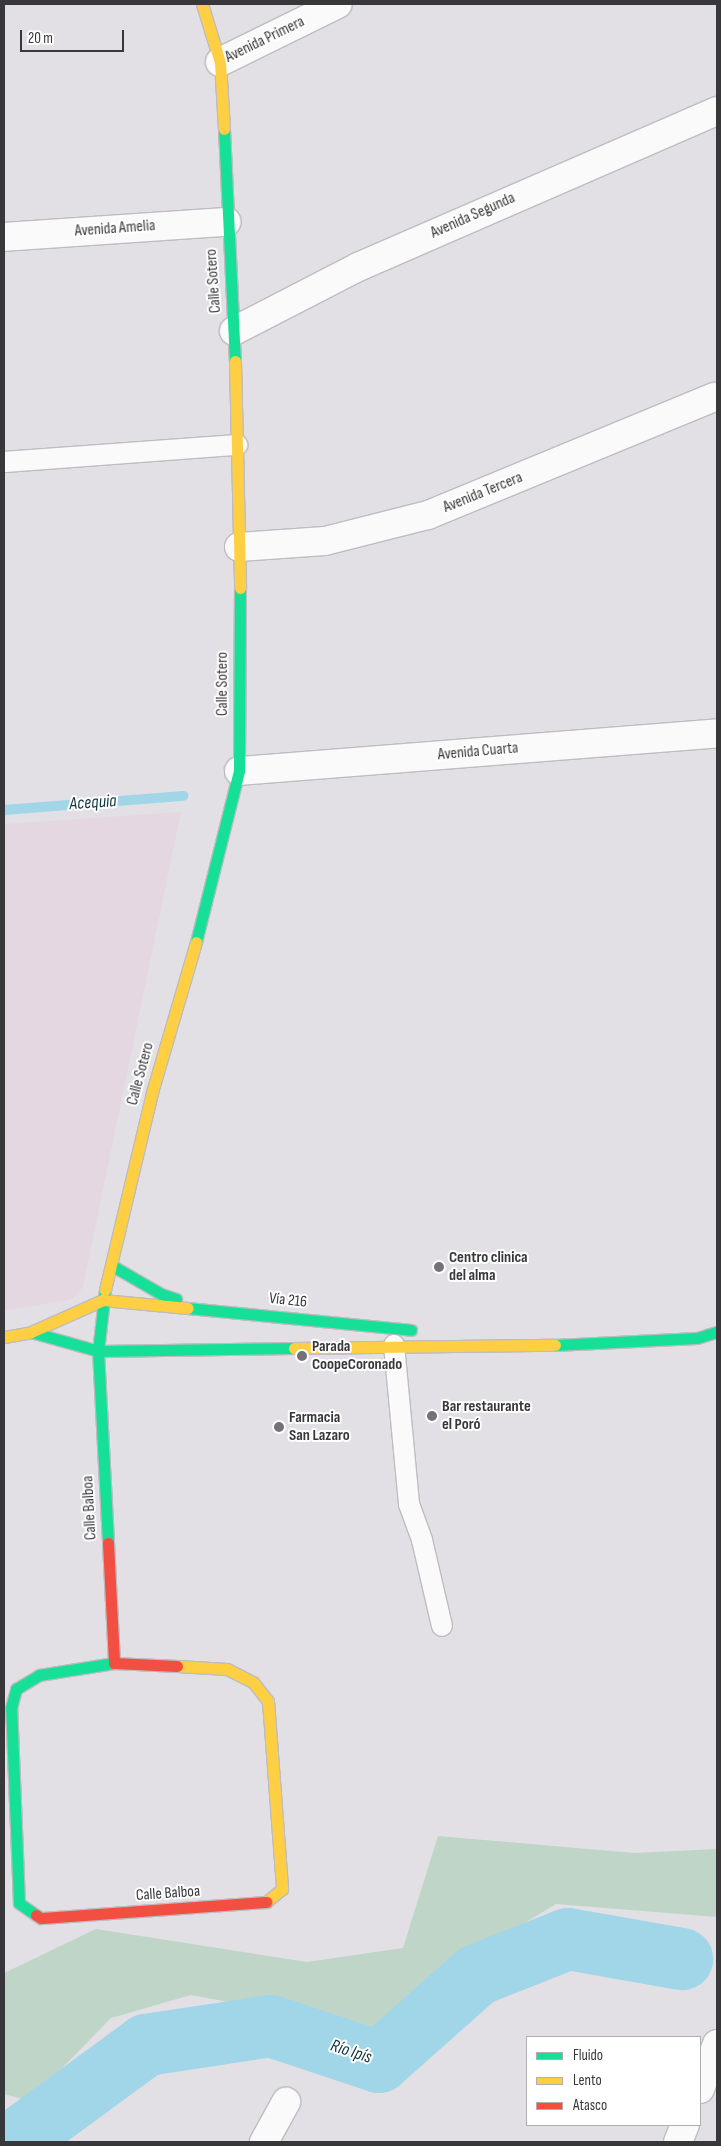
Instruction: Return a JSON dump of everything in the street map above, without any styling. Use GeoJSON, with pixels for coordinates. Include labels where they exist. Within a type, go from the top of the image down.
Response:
{"type":"FeatureCollection","features":[{"type":"Feature","properties":{"kind":"street","name":"Calle Sotero"},"geometry":{"type":"LineString","coordinates":[[98,1351],[102,1300],[153,1089],[202,922],[239,771],[239,547],[234,331],[226,222],[220,62],[202,4]]}},
{"type":"Feature","properties":{"kind":"street","name":"Avenida Primera"},"geometry":{"type":"LineString","coordinates":[[220,62],[338,4]]}},
{"type":"Feature","properties":{"kind":"street","name":"Avenida Segunda"},"geometry":{"type":"LineString","coordinates":[[234,331],[358,267],[717,111]]}},
{"type":"Feature","properties":{"kind":"street","name":"Avenida Amelia"},"geometry":{"type":"LineString","coordinates":[[4,236],[226,222]]}},
{"type":"Feature","properties":{"kind":"street","name":"Avenida Tercera"},"geometry":{"type":"LineString","coordinates":[[239,547],[325,542],[428,516],[715,397]]}},
{"type":"Feature","properties":{"kind":"street","name":"Avenida Cuarta"},"geometry":{"type":"LineString","coordinates":[[239,771],[717,733]]}},
{"type":"Feature","properties":{"kind":"street"},"geometry":{"type":"LineString","coordinates":[[111,1264],[161,1294],[208,1309]]}},
{"type":"Feature","properties":{"kind":"street","name":"Vía 216"},"geometry":{"type":"LineString","coordinates":[[4,1337],[31,1332],[102,1300],[208,1309],[421,1332]]}},
{"type":"Feature","properties":{"kind":"street","name":"Vía 216"},"geometry":{"type":"LineString","coordinates":[[31,1332],[98,1351],[394,1345],[547,1345],[697,1338],[717,1332]]}},
{"type":"Feature","properties":{"kind":"street","name":"Vía 216"},"geometry":{"type":"LineString","coordinates":[[441,1334],[547,1345]]}},
{"type":"Feature","properties":{"kind":"street","name":"Calle Balboa"},"geometry":{"type":"LineString","coordinates":[[98,1351],[114,1663]]}},
{"type":"Feature","properties":{"kind":"street","name":"Calle Balboa"},"geometry":{"type":"LineString","coordinates":[[114,1663],[227,1669],[253,1682],[268,1701],[282,1889],[264,1903],[41,1918],[19,1903],[11,1708],[16,1689],[39,1675],[114,1663]]}},
{"type":"Feature","properties":{"kind":"street"},"geometry":{"type":"LineString","coordinates":[[701,2086],[717,2044]]}},
{"type":"Feature","properties":{"kind":"street"},"geometry":{"type":"LineString","coordinates":[[264,2142],[286,2102]]}},
{"type":"Feature","properties":{"kind":"street"},"geometry":{"type":"LineString","coordinates":[[678,2142],[685,2126]]}},
{"type":"Feature","properties":{"kind":"lane"},"geometry":{"type":"LineString","coordinates":[[4,462],[237,445]]}},
{"type":"Feature","properties":{"kind":"lane"},"geometry":{"type":"LineString","coordinates":[[394,1345],[409,1504],[422,1540],[442,1626]]}},
{"type":"Feature","properties":{"kind":"shaded area"},"geometry":{"type":"Polygon","coordinates":[[[181,812],[83,1287],[73,1299],[4,1311],[4,824],[181,812]]]}},
{"type":"Feature","properties":{"kind":"green space"},"geometry":{"type":"Polygon","coordinates":[[[438,1836],[634,1853],[717,1849],[717,1917],[556,1904],[470,1956],[453,2035],[376,2029],[191,1995],[111,2018],[30,2101],[4,2094],[4,1973],[96,1929],[307,1962],[403,1948],[438,1836]]]}},
{"type":"Feature","properties":{"kind":"waterway","name":"Acequia"},"geometry":{"type":"LineString","coordinates":[[4,810],[183,796]]}},
{"type":"Feature","properties":{"kind":"waterway","name":"Río Ipís"},"geometry":{"type":"LineString","coordinates":[[14,2142],[146,2045],[271,2026],[379,2062],[477,1975],[568,1939],[682,1959]]}},
{"type":"Feature","properties":{"kind":"traffic: fast"},"geometry":{"type":"LineString","coordinates":[[224,129],[235,361]]}},
{"type":"Feature","properties":{"kind":"traffic: fast"},"geometry":{"type":"LineString","coordinates":[[196,942],[239,771],[240,588]]}},
{"type":"Feature","properties":{"kind":"traffic: fast"},"geometry":{"type":"LineString","coordinates":[[111,1265],[161,1294],[176,1299]]}},
{"type":"Feature","properties":{"kind":"traffic: fast"},"geometry":{"type":"LineString","coordinates":[[105,1290],[98,1351],[108,1543]]}},
{"type":"Feature","properties":{"kind":"traffic: fast"},"geometry":{"type":"LineString","coordinates":[[188,1308],[411,1330]]}},
{"type":"Feature","properties":{"kind":"traffic: fast"},"geometry":{"type":"LineString","coordinates":[[31,1332],[98,1351],[294,1348]]}},
{"type":"Feature","properties":{"kind":"traffic: fast"},"geometry":{"type":"LineString","coordinates":[[555,1345],[697,1338],[717,1332]]}},
{"type":"Feature","properties":{"kind":"traffic: fast"},"geometry":{"type":"LineString","coordinates":[[36,1915],[19,1903],[11,1708],[16,1689],[39,1675],[114,1663]]}},
{"type":"Feature","properties":{"kind":"traffic: slow"},"geometry":{"type":"LineString","coordinates":[[202,4],[220,62],[224,129]]}},
{"type":"Feature","properties":{"kind":"traffic: slow"},"geometry":{"type":"LineString","coordinates":[[235,361],[240,588]]}},
{"type":"Feature","properties":{"kind":"traffic: slow"},"geometry":{"type":"LineString","coordinates":[[105,1290],[153,1089],[196,942]]}},
{"type":"Feature","properties":{"kind":"traffic: slow"},"geometry":{"type":"LineString","coordinates":[[4,1337],[31,1332],[103,1300],[188,1308]]}},
{"type":"Feature","properties":{"kind":"traffic: slow"},"geometry":{"type":"LineString","coordinates":[[294,1348],[555,1345]]}},
{"type":"Feature","properties":{"kind":"traffic: slow"},"geometry":{"type":"LineString","coordinates":[[177,1666],[227,1669],[253,1682],[268,1701],[282,1889],[266,1902]]}},
{"type":"Feature","properties":{"kind":"traffic: jam"},"geometry":{"type":"LineString","coordinates":[[108,1543],[114,1663],[177,1666]]}},
{"type":"Feature","properties":{"kind":"traffic: jam"},"geometry":{"type":"LineString","coordinates":[[36,1915],[41,1918],[266,1902]]}},
{"type":"Feature","properties":{"kind":"place","name":"Centro clinica del alma"},"geometry":{"type":"Point","coordinates":[439,1267]}},
{"type":"Feature","properties":{"kind":"place","name":"Parada CoopeCoronado"},"geometry":{"type":"Point","coordinates":[302,1356]}},
{"type":"Feature","properties":{"kind":"place","name":"Bar restaurante el Poró"},"geometry":{"type":"Point","coordinates":[432,1416]}},
{"type":"Feature","properties":{"kind":"place","name":"Farmacia San Lazaro"},"geometry":{"type":"Point","coordinates":[279,1427]}}]}
